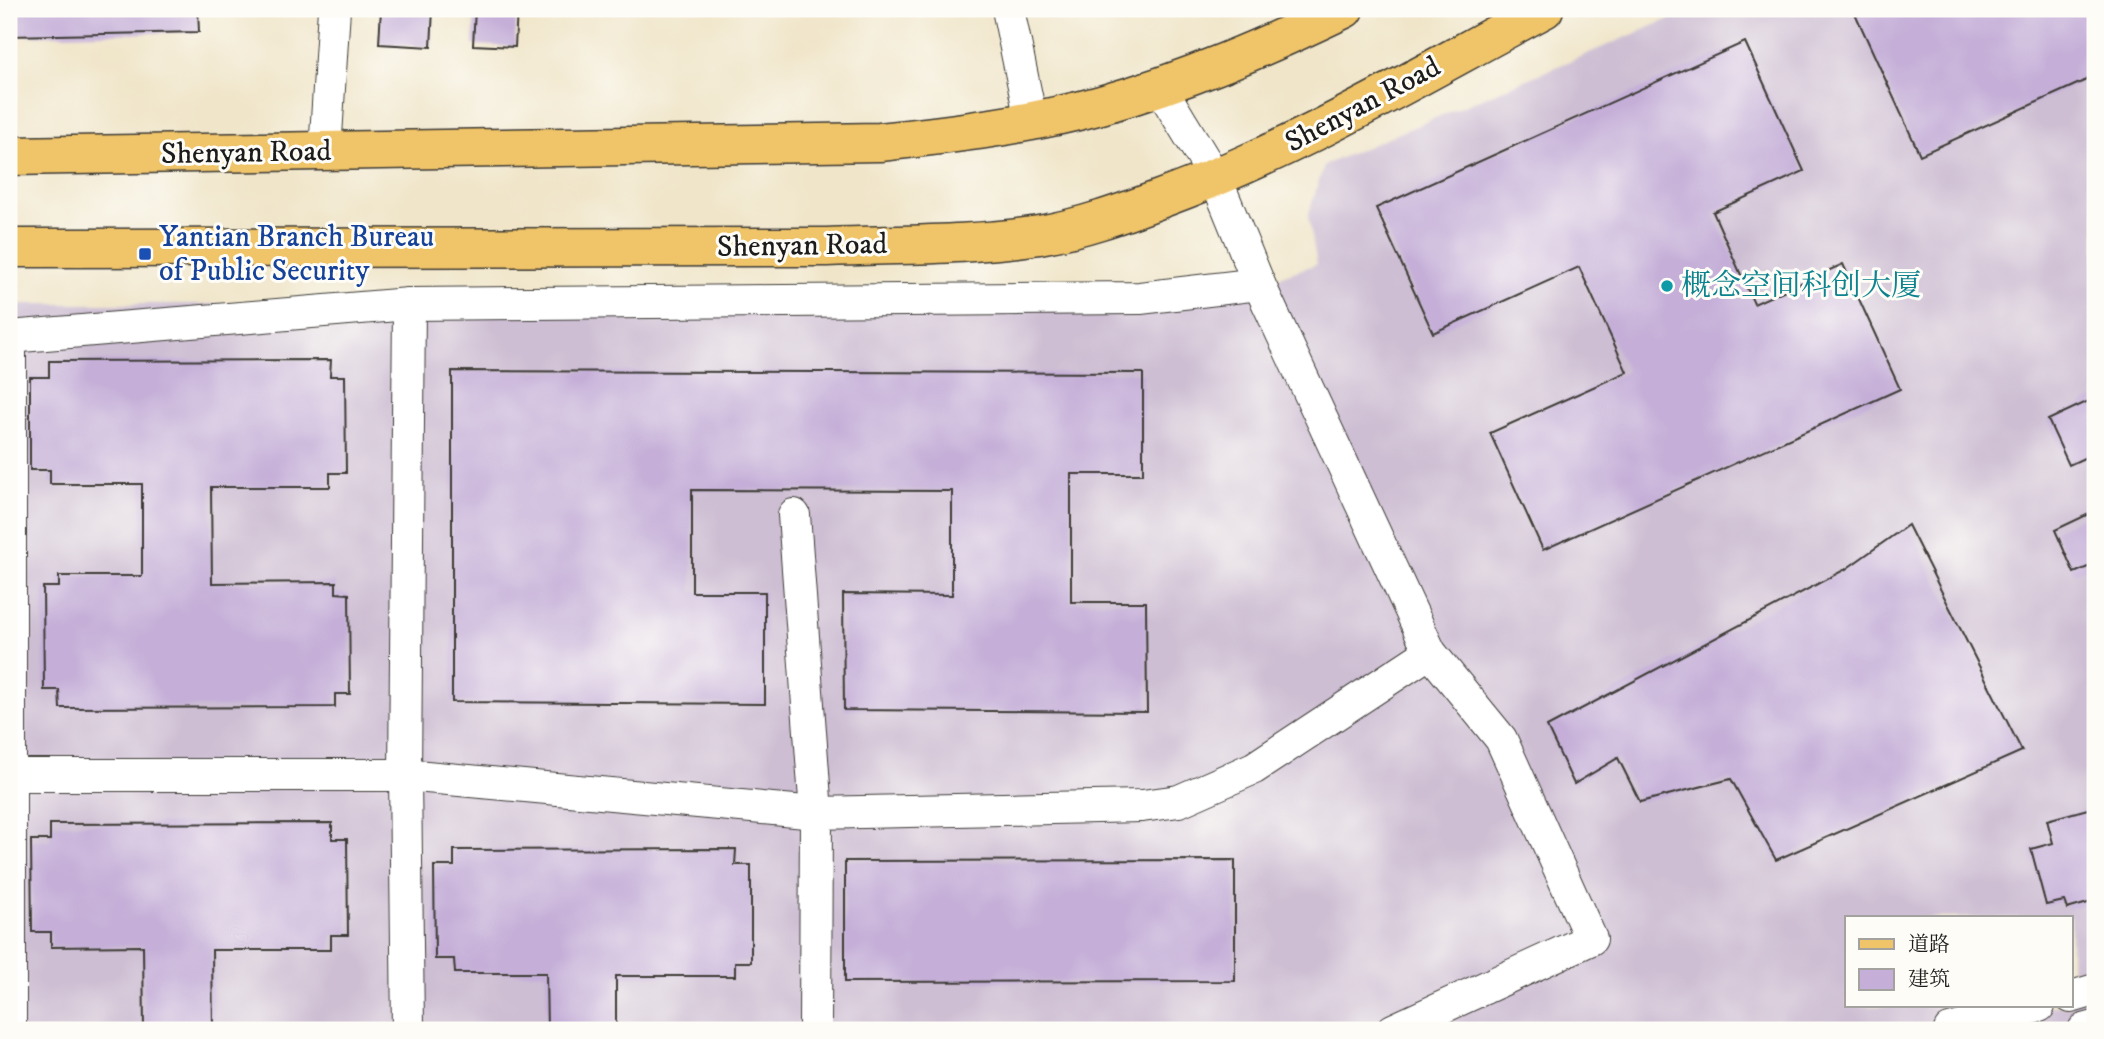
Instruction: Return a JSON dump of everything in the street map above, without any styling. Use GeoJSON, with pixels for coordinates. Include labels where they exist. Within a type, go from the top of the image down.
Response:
{"type":"FeatureCollection","features":[{"type":"Feature","properties":{"kind":"main road","name":"Shenyan Road"},"geometry":{"type":"LineString","coordinates":[[9,156],[880,142],[1031,120],[1099,106],[1160,87],[1265,47],[1344,9]]}},
{"type":"Feature","properties":{"kind":"main road","name":"Shenyan Road"},"geometry":{"type":"LineString","coordinates":[[9,248],[827,247],[961,242],[1038,235],[1097,222],[1216,179],[1301,139],[1544,9]]}},
{"type":"Feature","properties":{"kind":"street"},"geometry":{"type":"LineString","coordinates":[[326,152],[334,9]]}},
{"type":"Feature","properties":{"kind":"street"},"geometry":{"type":"LineString","coordinates":[[1007,9],[1031,120]]}},
{"type":"Feature","properties":{"kind":"street"},"geometry":{"type":"LineString","coordinates":[[1160,87],[1216,179],[1259,285],[1430,652],[1500,739],[1591,939],[1393,1030]]}},
{"type":"Feature","properties":{"kind":"street"},"geometry":{"type":"LineString","coordinates":[[10,1030],[9,337],[410,304],[1140,298],[1259,285]]}},
{"type":"Feature","properties":{"kind":"street"},"geometry":{"type":"LineString","coordinates":[[408,1030],[405,775],[410,304]]}},
{"type":"Feature","properties":{"kind":"street"},"geometry":{"type":"LineString","coordinates":[[794,515],[816,813],[815,1030]]}},
{"type":"Feature","properties":{"kind":"street"},"geometry":{"type":"LineString","coordinates":[[11,775],[405,775],[816,813],[1142,806],[1179,802],[1254,768],[1430,652]]}},
{"type":"Feature","properties":{"kind":"street"},"geometry":{"type":"LineString","coordinates":[[2072,997],[2095,990]]}},
{"type":"Feature","properties":{"kind":"street"},"geometry":{"type":"LineString","coordinates":[[1950,1030],[2035,1007]]}},
{"type":"Feature","properties":{"kind":"street"},"geometry":{"type":"LineString","coordinates":[[2084,1030],[2095,1027]]}},
{"type":"Feature","properties":{"kind":"shaded area"},"geometry":{"type":"Polygon","coordinates":[[[1693,9],[2095,9],[2095,1030],[9,1030],[9,304],[409,304],[1258,284],[1317,264],[1308,216],[1324,165],[1693,9]]]}},
{"type":"Feature","properties":{"kind":"building"},"geometry":{"type":"Polygon","coordinates":[[[9,9],[198,9],[199,32],[9,36],[9,9]]]}},
{"type":"Feature","properties":{"kind":"building"},"geometry":{"type":"Polygon","coordinates":[[[381,9],[433,9],[431,47],[379,44],[381,9]]]}},
{"type":"Feature","properties":{"kind":"building"},"geometry":{"type":"Polygon","coordinates":[[[475,9],[517,9],[515,47],[473,45],[475,9]]]}},
{"type":"Feature","properties":{"kind":"building"},"geometry":{"type":"Polygon","coordinates":[[[1853,9],[2095,9],[2095,76],[1920,155],[1853,9]]]}},
{"type":"Feature","properties":{"kind":"building","name":"概念空间科创大厦"},"geometry":{"type":"Polygon","coordinates":[[[1745,42],[1804,171],[1713,212],[1754,304],[1843,264],[1900,389],[1543,550],[1490,433],[1627,372],[1579,267],[1433,333],[1376,208],[1745,42]]]}},
{"type":"Feature","properties":{"kind":"building"},"geometry":{"type":"Polygon","coordinates":[[[331,360],[330,376],[345,376],[346,473],[330,473],[330,487],[211,487],[212,583],[336,582],[336,593],[349,594],[350,694],[335,694],[335,707],[60,708],[59,690],[44,690],[43,587],[59,587],[59,576],[142,576],[142,484],[50,484],[50,470],[30,470],[30,377],[49,377],[49,361],[331,360]]]}},
{"type":"Feature","properties":{"kind":"building"},"geometry":{"type":"Polygon","coordinates":[[[452,371],[1143,373],[1143,474],[1071,474],[1071,602],[1146,602],[1147,712],[844,710],[843,594],[952,595],[952,491],[692,490],[692,592],[765,592],[765,704],[452,702],[452,371]]]}},
{"type":"Feature","properties":{"kind":"building"},"geometry":{"type":"Polygon","coordinates":[[[2095,398],[2095,453],[2069,465],[2048,420],[2095,398]]]}},
{"type":"Feature","properties":{"kind":"building"},"geometry":{"type":"Polygon","coordinates":[[[2095,511],[2095,564],[2074,573],[2055,530],[2095,511]]]}},
{"type":"Feature","properties":{"kind":"building"},"geometry":{"type":"Polygon","coordinates":[[[1908,525],[2022,751],[1776,860],[1731,779],[1640,802],[1618,758],[1574,784],[1547,727],[1846,569],[1908,525]]]}},
{"type":"Feature","properties":{"kind":"building"},"geometry":{"type":"Polygon","coordinates":[[[2095,807],[2095,901],[2067,909],[2064,901],[2046,905],[2031,849],[2053,843],[2047,820],[2095,807]]]}},
{"type":"Feature","properties":{"kind":"building"},"geometry":{"type":"Polygon","coordinates":[[[332,823],[332,839],[347,839],[348,935],[331,935],[331,950],[212,950],[213,1030],[144,1030],[143,946],[51,947],[51,932],[32,932],[31,840],[50,840],[50,824],[332,823]]]}},
{"type":"Feature","properties":{"kind":"building"},"geometry":{"type":"Polygon","coordinates":[[[736,849],[735,865],[751,865],[751,962],[735,962],[735,976],[616,976],[616,1030],[547,1030],[546,973],[455,973],[454,959],[435,959],[434,866],[454,866],[454,850],[736,849]]]}},
{"type":"Feature","properties":{"kind":"building"},"geometry":{"type":"Polygon","coordinates":[[[1235,860],[1235,981],[845,982],[845,861],[1235,860]]]}},
{"type":"Feature","properties":{"kind":"place","name":"Yantian Branch Bureau of Public Security"},"geometry":{"type":"Point","coordinates":[145,254]}},
{"type":"Feature","properties":{"kind":"place","name":"概念空间科创大厦"},"geometry":{"type":"Point","coordinates":[1667,286]}}]}
